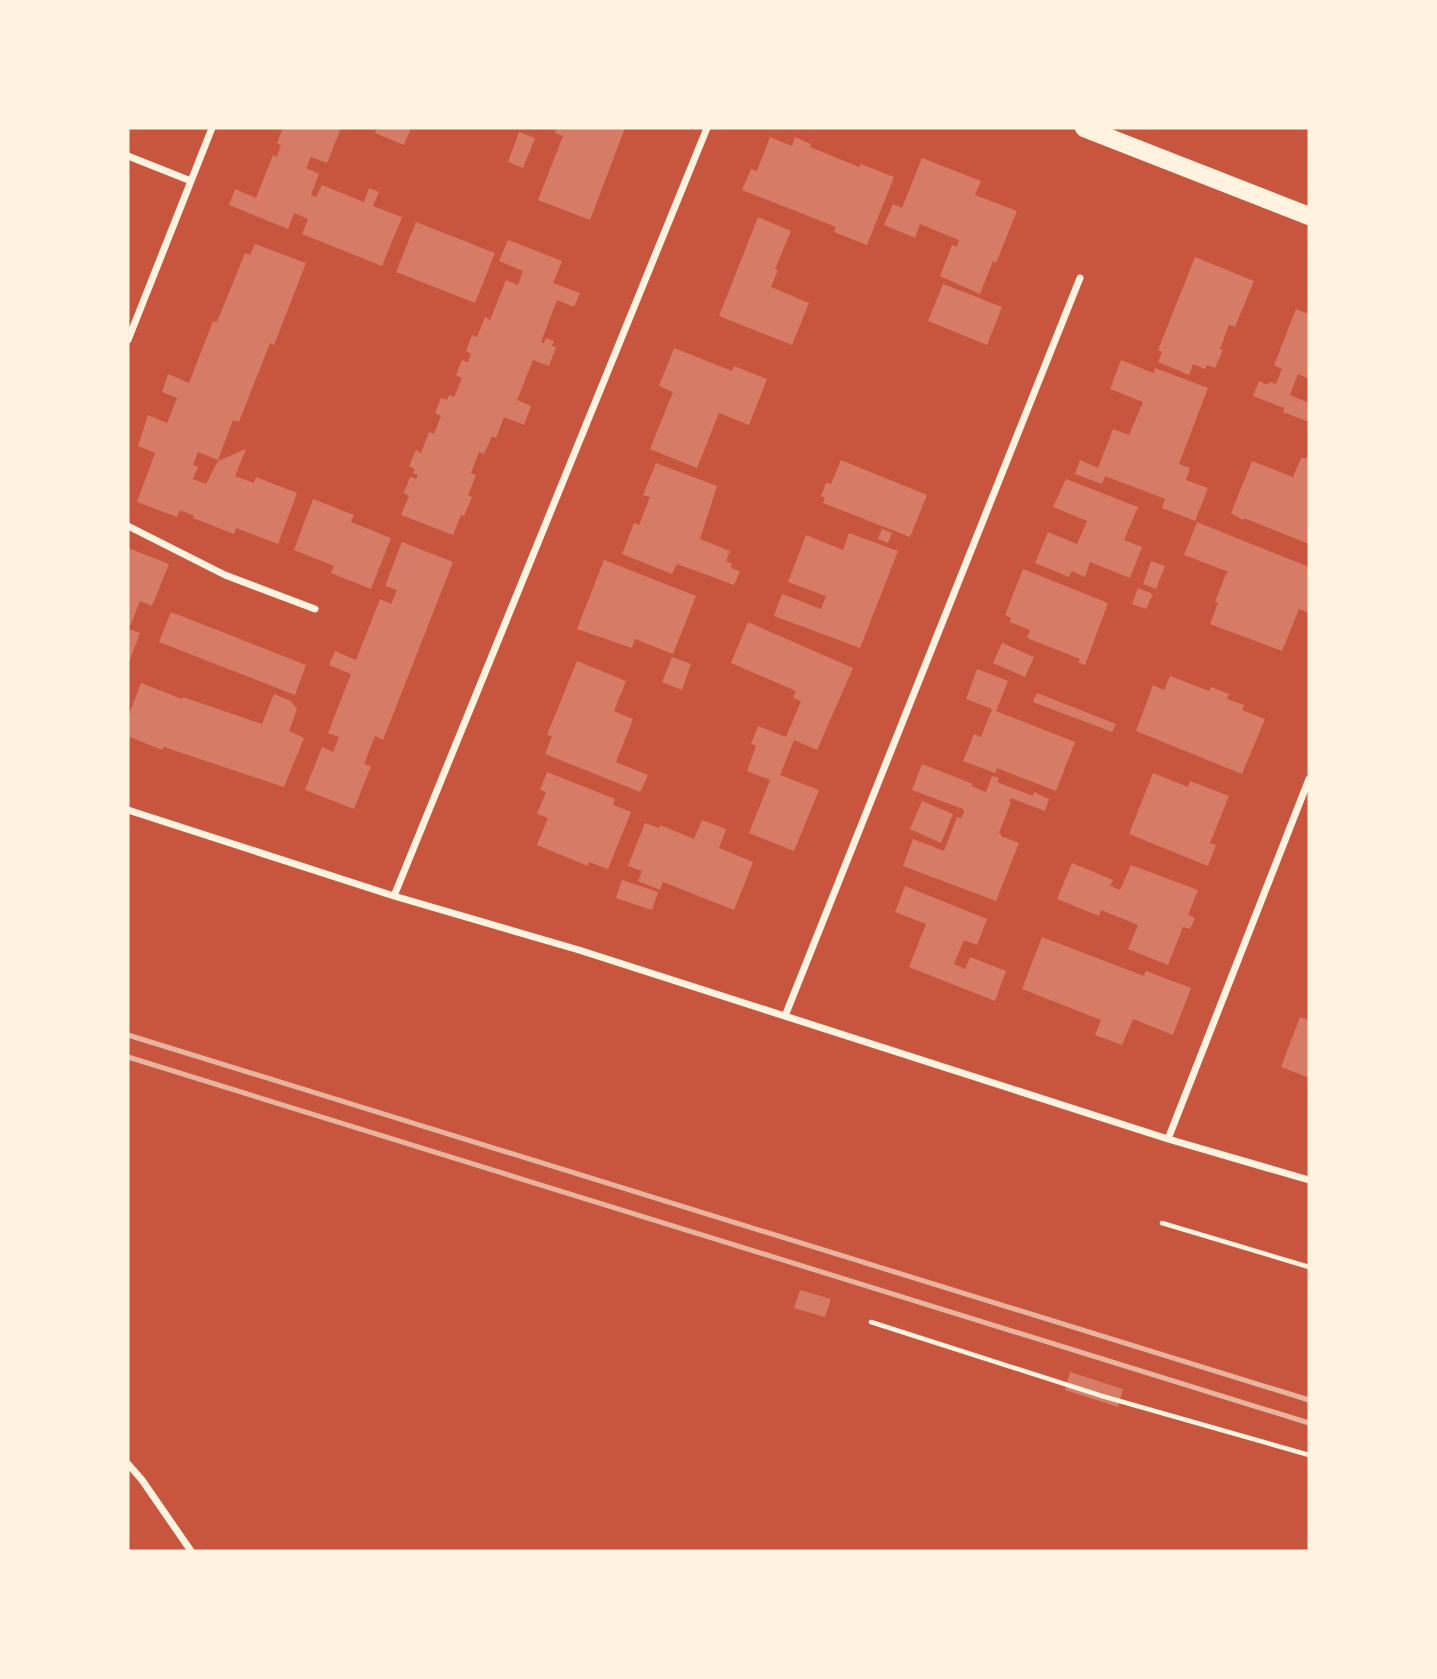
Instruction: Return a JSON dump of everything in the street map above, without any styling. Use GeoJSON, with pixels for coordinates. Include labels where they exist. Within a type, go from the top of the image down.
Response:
{"type":"FeatureCollection","features":[{"type":"Feature","properties":{"kind":"main road"},"geometry":{"type":"LineString","coordinates":[[1084,128],[1309,216]]}},
{"type":"Feature","properties":{"kind":"street"},"geometry":{"type":"LineString","coordinates":[[128,340],[212,128]]}},
{"type":"Feature","properties":{"kind":"street"},"geometry":{"type":"LineString","coordinates":[[394,896],[707,128]]}},
{"type":"Feature","properties":{"kind":"street"},"geometry":{"type":"LineString","coordinates":[[128,156],[191,181]]}},
{"type":"Feature","properties":{"kind":"street"},"geometry":{"type":"LineString","coordinates":[[785,1016],[1080,278]]}},
{"type":"Feature","properties":{"kind":"street"},"geometry":{"type":"LineString","coordinates":[[128,526],[225,575],[315,609]]}},
{"type":"Feature","properties":{"kind":"street"},"geometry":{"type":"LineString","coordinates":[[1168,1139],[1309,779]]}},
{"type":"Feature","properties":{"kind":"street"},"geometry":{"type":"LineString","coordinates":[[128,810],[394,896],[579,950],[1168,1139],[1309,1180]]}},
{"type":"Feature","properties":{"kind":"street"},"geometry":{"type":"LineString","coordinates":[[128,1464],[191,1551]]}},
{"type":"Feature","properties":{"kind":"path"},"geometry":{"type":"LineString","coordinates":[[1162,1223],[1309,1267]]}},
{"type":"Feature","properties":{"kind":"path"},"geometry":{"type":"LineString","coordinates":[[870,1322],[1102,1396],[1309,1455]]}},
{"type":"Feature","properties":{"kind":"building"},"geometry":{"type":"Polygon","coordinates":[[[283,128],[341,128],[327,163],[311,157],[306,168],[319,174],[311,195],[316,197],[322,185],[364,202],[369,188],[379,192],[373,206],[402,217],[382,266],[302,234],[308,219],[294,213],[288,229],[229,205],[235,189],[256,198],[273,155],[277,157],[281,145],[277,143],[283,128]]]}},
{"type":"Feature","properties":{"kind":"building"},"geometry":{"type":"Polygon","coordinates":[[[377,128],[411,128],[404,145],[375,133],[377,128]]]}},
{"type":"Feature","properties":{"kind":"building"},"geometry":{"type":"Polygon","coordinates":[[[556,128],[625,128],[590,220],[538,200],[563,136],[555,133],[556,128]]]}},
{"type":"Feature","properties":{"kind":"building"},"geometry":{"type":"Polygon","coordinates":[[[519,132],[535,138],[523,168],[508,162],[519,132]]]}},
{"type":"Feature","properties":{"kind":"building"},"geometry":{"type":"Polygon","coordinates":[[[770,137],[792,146],[795,137],[811,144],[810,147],[859,167],[861,164],[894,177],[867,245],[834,232],[836,227],[742,190],[751,169],[757,171],[770,137]]]}},
{"type":"Feature","properties":{"kind":"building"},"geometry":{"type":"Polygon","coordinates":[[[922,158],[981,181],[975,195],[1017,211],[980,294],[940,276],[952,245],[957,247],[959,240],[920,224],[915,238],[884,225],[893,204],[902,208],[922,158]]]}},
{"type":"Feature","properties":{"kind":"building"},"geometry":{"type":"Polygon","coordinates":[[[758,217],[791,231],[775,269],[778,270],[771,287],[809,303],[792,345],[719,316],[758,217]]]}},
{"type":"Feature","properties":{"kind":"building"},"geometry":{"type":"Polygon","coordinates":[[[416,222],[495,253],[475,303],[396,272],[416,222]]]}},
{"type":"Feature","properties":{"kind":"building"},"geometry":{"type":"Polygon","coordinates":[[[508,240],[562,261],[553,283],[580,293],[574,307],[557,300],[541,342],[544,343],[546,338],[554,341],[552,346],[556,347],[549,366],[533,360],[517,400],[531,406],[524,425],[504,417],[496,438],[492,436],[484,454],[479,452],[471,473],[476,475],[468,495],[472,497],[453,535],[401,515],[409,496],[404,493],[410,477],[416,479],[418,475],[413,473],[415,469],[409,466],[416,450],[421,453],[429,432],[434,434],[441,416],[435,413],[441,398],[447,400],[449,395],[454,397],[462,378],[456,375],[462,360],[468,362],[471,354],[466,351],[472,335],[477,337],[485,317],[490,320],[506,280],[518,285],[523,271],[499,261],[508,240]]]}},
{"type":"Feature","properties":{"kind":"building"},"geometry":{"type":"Polygon","coordinates":[[[255,244],[306,263],[274,345],[270,343],[239,422],[233,420],[218,460],[198,452],[193,465],[198,467],[193,479],[206,484],[218,461],[246,449],[235,476],[254,483],[256,477],[297,493],[278,544],[236,528],[234,534],[180,510],[177,517],[137,502],[155,453],[138,446],[148,415],[167,423],[177,398],[162,392],[168,374],[189,383],[213,321],[217,322],[245,253],[250,255],[255,244]]]}},
{"type":"Feature","properties":{"kind":"building"},"geometry":{"type":"Polygon","coordinates":[[[1195,257],[1254,281],[1235,327],[1229,325],[1215,368],[1207,365],[1205,369],[1193,364],[1189,375],[1158,362],[1162,352],[1158,350],[1195,257]]]}},
{"type":"Feature","properties":{"kind":"building"},"geometry":{"type":"Polygon","coordinates":[[[943,284],[1002,307],[987,345],[928,321],[943,284]]]}},
{"type":"Feature","properties":{"kind":"building"},"geometry":{"type":"Polygon","coordinates":[[[1296,309],[1309,314],[1309,379],[1298,374],[1290,395],[1309,403],[1309,422],[1283,412],[1284,408],[1253,396],[1259,381],[1268,385],[1269,382],[1276,384],[1282,369],[1274,365],[1296,309]]]}},
{"type":"Feature","properties":{"kind":"building"},"geometry":{"type":"Polygon","coordinates":[[[674,348],[732,371],[734,366],[767,379],[749,425],[719,413],[697,468],[650,449],[673,392],[659,386],[674,348]]]}},
{"type":"Feature","properties":{"kind":"building"},"geometry":{"type":"Polygon","coordinates":[[[1121,360],[1153,373],[1155,368],[1208,388],[1179,464],[1190,468],[1186,480],[1208,488],[1195,521],[1162,508],[1165,499],[1105,476],[1102,484],[1075,474],[1080,460],[1098,468],[1113,429],[1129,435],[1143,402],[1110,389],[1121,360]]]}},
{"type":"Feature","properties":{"kind":"building"},"geometry":{"type":"Polygon","coordinates":[[[1301,458],[1309,458],[1309,544],[1231,513],[1252,461],[1293,477],[1301,458]]]}},
{"type":"Feature","properties":{"kind":"building"},"geometry":{"type":"Polygon","coordinates":[[[841,460],[927,495],[910,537],[823,503],[825,498],[821,496],[826,483],[831,484],[841,460]]]}},
{"type":"Feature","properties":{"kind":"building"},"geometry":{"type":"Polygon","coordinates":[[[656,463],[717,486],[700,539],[730,551],[726,561],[732,564],[731,568],[740,571],[734,585],[677,564],[672,574],[622,554],[634,523],[639,525],[650,497],[643,495],[656,463]]]}},
{"type":"Feature","properties":{"kind":"building"},"geometry":{"type":"Polygon","coordinates":[[[1066,479],[1138,507],[1124,540],[1142,547],[1130,578],[1090,562],[1085,577],[1072,571],[1069,577],[1035,563],[1048,532],[1077,544],[1087,521],[1053,507],[1066,479]]]}},
{"type":"Feature","properties":{"kind":"building"},"geometry":{"type":"Polygon","coordinates":[[[313,499],[354,515],[351,522],[391,538],[371,589],[331,573],[334,566],[294,550],[313,499]]]}},
{"type":"Feature","properties":{"kind":"building"},"geometry":{"type":"Polygon","coordinates":[[[1197,522],[1309,567],[1309,613],[1299,609],[1282,651],[1210,624],[1218,603],[1215,602],[1229,572],[1184,555],[1197,522]]]}},
{"type":"Feature","properties":{"kind":"building"},"geometry":{"type":"Polygon","coordinates":[[[882,529],[892,533],[888,543],[878,539],[882,529]]]}},
{"type":"Feature","properties":{"kind":"building"},"geometry":{"type":"Polygon","coordinates":[[[849,533],[898,551],[860,648],[774,616],[782,594],[821,609],[826,596],[788,582],[806,535],[843,550],[849,533]]]}},
{"type":"Feature","properties":{"kind":"building"},"geometry":{"type":"Polygon","coordinates":[[[402,542],[453,562],[383,740],[375,736],[364,764],[371,766],[354,809],[305,790],[322,747],[333,752],[339,737],[328,733],[351,674],[329,665],[335,651],[356,660],[380,599],[391,604],[397,590],[385,586],[402,542]]]}},
{"type":"Feature","properties":{"kind":"building"},"geometry":{"type":"Polygon","coordinates":[[[128,548],[169,564],[152,606],[140,601],[129,629],[140,633],[128,665],[128,548]]]}},
{"type":"Feature","properties":{"kind":"building"},"geometry":{"type":"Polygon","coordinates":[[[604,560],[696,596],[673,654],[635,639],[632,648],[577,629],[604,560]]]}},
{"type":"Feature","properties":{"kind":"building"},"geometry":{"type":"Polygon","coordinates":[[[1151,561],[1165,566],[1156,589],[1143,584],[1151,561]]]}},
{"type":"Feature","properties":{"kind":"building"},"geometry":{"type":"Polygon","coordinates":[[[1023,569],[1108,603],[1085,665],[1078,662],[1080,659],[1027,638],[1030,630],[1010,622],[1011,618],[1005,615],[1023,569]]]}},
{"type":"Feature","properties":{"kind":"building"},"geometry":{"type":"Polygon","coordinates":[[[1138,588],[1153,594],[1146,609],[1132,604],[1138,588]]]}},
{"type":"Feature","properties":{"kind":"building"},"geometry":{"type":"Polygon","coordinates":[[[171,612],[306,665],[295,695],[159,642],[171,612]]]}},
{"type":"Feature","properties":{"kind":"building"},"geometry":{"type":"Polygon","coordinates":[[[748,622],[853,668],[817,750],[794,740],[780,775],[819,790],[794,851],[749,833],[770,780],[747,771],[756,746],[751,744],[758,726],[786,737],[801,701],[793,698],[796,691],[731,663],[748,622]]]}},
{"type":"Feature","properties":{"kind":"building"},"geometry":{"type":"Polygon","coordinates":[[[1002,643],[1034,657],[1025,677],[993,663],[1002,643]]]}},
{"type":"Feature","properties":{"kind":"building"},"geometry":{"type":"Polygon","coordinates":[[[672,657],[691,664],[682,690],[662,682],[672,657]]]}},
{"type":"Feature","properties":{"kind":"building"},"geometry":{"type":"Polygon","coordinates":[[[577,661],[626,681],[614,711],[633,719],[616,762],[648,775],[640,792],[545,754],[552,736],[547,735],[577,661]]]}},
{"type":"Feature","properties":{"kind":"building"},"geometry":{"type":"Polygon","coordinates":[[[977,669],[1008,681],[996,711],[1075,742],[1056,791],[997,768],[995,773],[963,761],[974,734],[981,737],[992,709],[966,699],[977,669]]]}},
{"type":"Feature","properties":{"kind":"building"},"geometry":{"type":"Polygon","coordinates":[[[1170,676],[1209,691],[1211,687],[1229,694],[1227,699],[1244,705],[1242,710],[1265,719],[1242,774],[1136,731],[1153,685],[1164,690],[1170,676]]]}},
{"type":"Feature","properties":{"kind":"building"},"geometry":{"type":"Polygon","coordinates":[[[141,683],[262,724],[274,694],[291,701],[297,709],[289,731],[304,738],[284,787],[164,747],[162,750],[128,736],[128,717],[141,683]]]}},
{"type":"Feature","properties":{"kind":"building"},"geometry":{"type":"Polygon","coordinates":[[[1037,693],[1116,724],[1112,732],[1033,702],[1037,693]]]}},
{"type":"Feature","properties":{"kind":"building"},"geometry":{"type":"Polygon","coordinates":[[[922,764],[973,784],[971,786],[986,792],[992,776],[999,778],[997,782],[1033,796],[1034,792],[1049,799],[1045,811],[1011,798],[1009,801],[1011,802],[999,833],[1019,843],[996,901],[903,866],[913,839],[944,851],[957,817],[961,818],[964,812],[963,809],[912,790],[922,764]]]}},
{"type":"Feature","properties":{"kind":"building"},"geometry":{"type":"Polygon","coordinates":[[[547,772],[615,799],[613,805],[631,812],[608,869],[589,862],[588,866],[537,845],[548,818],[537,814],[546,792],[540,790],[547,772]]]}},
{"type":"Feature","properties":{"kind":"building"},"geometry":{"type":"Polygon","coordinates":[[[1153,773],[1188,787],[1190,781],[1229,796],[1210,843],[1216,845],[1208,866],[1129,834],[1153,773]]]}},
{"type":"Feature","properties":{"kind":"building"},"geometry":{"type":"Polygon","coordinates":[[[922,801],[953,814],[941,843],[910,829],[922,801]]]}},
{"type":"Feature","properties":{"kind":"building"},"geometry":{"type":"Polygon","coordinates":[[[702,820],[726,829],[719,848],[753,862],[734,910],[663,882],[660,890],[638,881],[642,871],[628,866],[645,823],[659,828],[660,825],[694,839],[702,820]]]}},
{"type":"Feature","properties":{"kind":"building"},"geometry":{"type":"Polygon","coordinates":[[[1072,863],[1113,880],[1110,886],[1120,890],[1131,865],[1198,890],[1188,915],[1195,918],[1190,929],[1183,927],[1168,965],[1128,949],[1138,925],[1101,910],[1099,916],[1057,899],[1072,863]]]}},
{"type":"Feature","properties":{"kind":"building"},"geometry":{"type":"Polygon","coordinates":[[[622,880],[658,892],[652,910],[616,898],[622,880]]]}},
{"type":"Feature","properties":{"kind":"building"},"geometry":{"type":"Polygon","coordinates":[[[905,886],[987,919],[977,945],[964,940],[954,964],[965,969],[970,957],[1006,971],[995,1001],[909,967],[926,924],[895,912],[905,886]]]}},
{"type":"Feature","properties":{"kind":"building"},"geometry":{"type":"Polygon","coordinates":[[[1042,937],[1144,976],[1146,971],[1191,988],[1173,1035],[1133,1019],[1122,1045],[1095,1035],[1101,1020],[1022,989],[1042,937]]]}},
{"type":"Feature","properties":{"kind":"building"},"geometry":{"type":"Polygon","coordinates":[[[1300,1017],[1309,1020],[1309,1078],[1281,1067],[1300,1017]]]}},
{"type":"Feature","properties":{"kind":"building"},"geometry":{"type":"Polygon","coordinates":[[[800,1290],[831,1299],[825,1317],[794,1308],[800,1290]]]}},
{"type":"Feature","properties":{"kind":"building"},"geometry":{"type":"Polygon","coordinates":[[[1070,1372],[1123,1389],[1118,1407],[1065,1390],[1070,1372]]]}},
{"type":"Feature","properties":{"kind":"railway"},"geometry":{"type":"LineString","coordinates":[[128,1035],[1309,1400]]}},
{"type":"Feature","properties":{"kind":"railway"},"geometry":{"type":"LineString","coordinates":[[128,1057],[1309,1423]]}}]}
